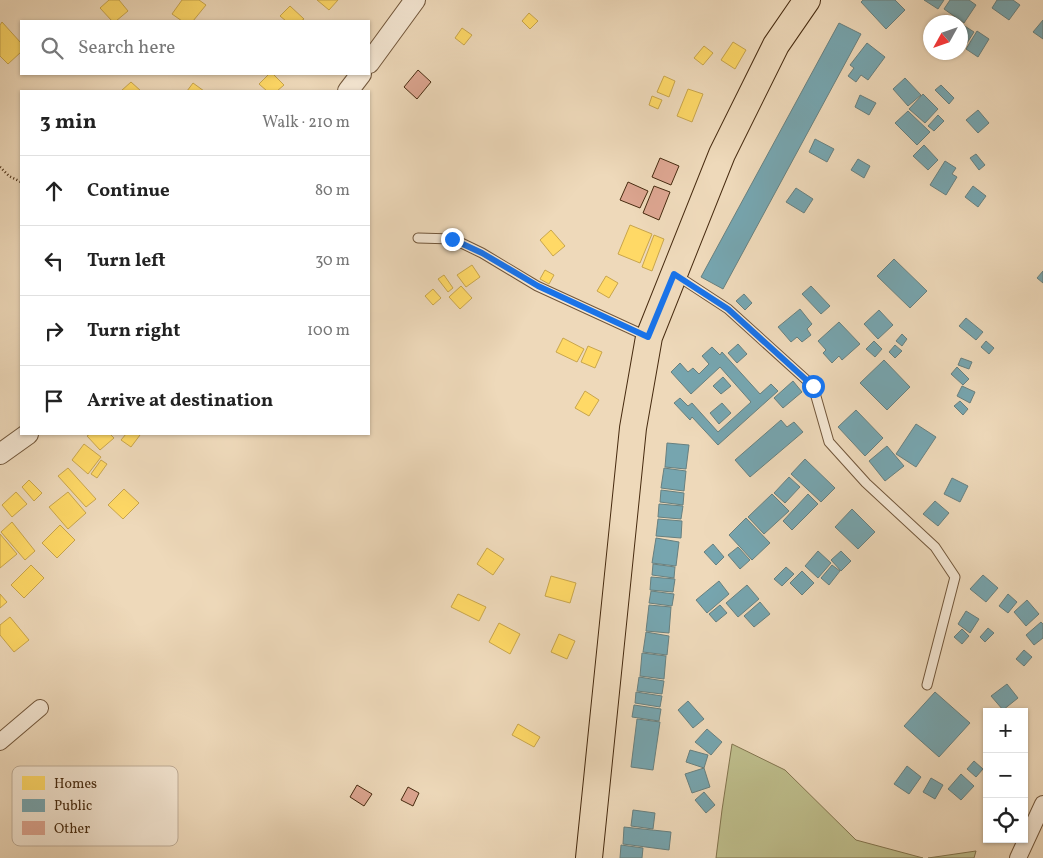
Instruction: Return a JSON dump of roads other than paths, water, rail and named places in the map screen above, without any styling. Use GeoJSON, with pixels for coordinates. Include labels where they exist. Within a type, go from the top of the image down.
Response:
{"type":"FeatureCollection","features":[{"type":"Feature","properties":{"kind":"main road"},"geometry":{"type":"LineString","coordinates":[[589,858],[633,428],[648,337],[722,154],[776,44],[807,0]]}},
{"type":"Feature","properties":{"kind":"street"},"geometry":{"type":"LineString","coordinates":[[370,62],[415,0]]}},
{"type":"Feature","properties":{"kind":"street"},"geometry":{"type":"LineString","coordinates":[[349,90],[360,75]]}},
{"type":"Feature","properties":{"kind":"street"},"geometry":{"type":"LineString","coordinates":[[0,454],[27,435]]}},
{"type":"Feature","properties":{"kind":"street"},"geometry":{"type":"LineString","coordinates":[[0,742],[40,708]]}},
{"type":"Feature","properties":{"kind":"street"},"geometry":{"type":"LineString","coordinates":[[1018,858],[1043,804]]}},
{"type":"Feature","properties":{"kind":"lane"},"geometry":{"type":"LineString","coordinates":[[418,238],[452,239],[482,253],[538,286],[648,337]]}},
{"type":"Feature","properties":{"kind":"lane"},"geometry":{"type":"LineString","coordinates":[[674,274],[728,309],[813,386],[829,442],[866,483],[935,547],[955,578],[927,685]]}}]}
